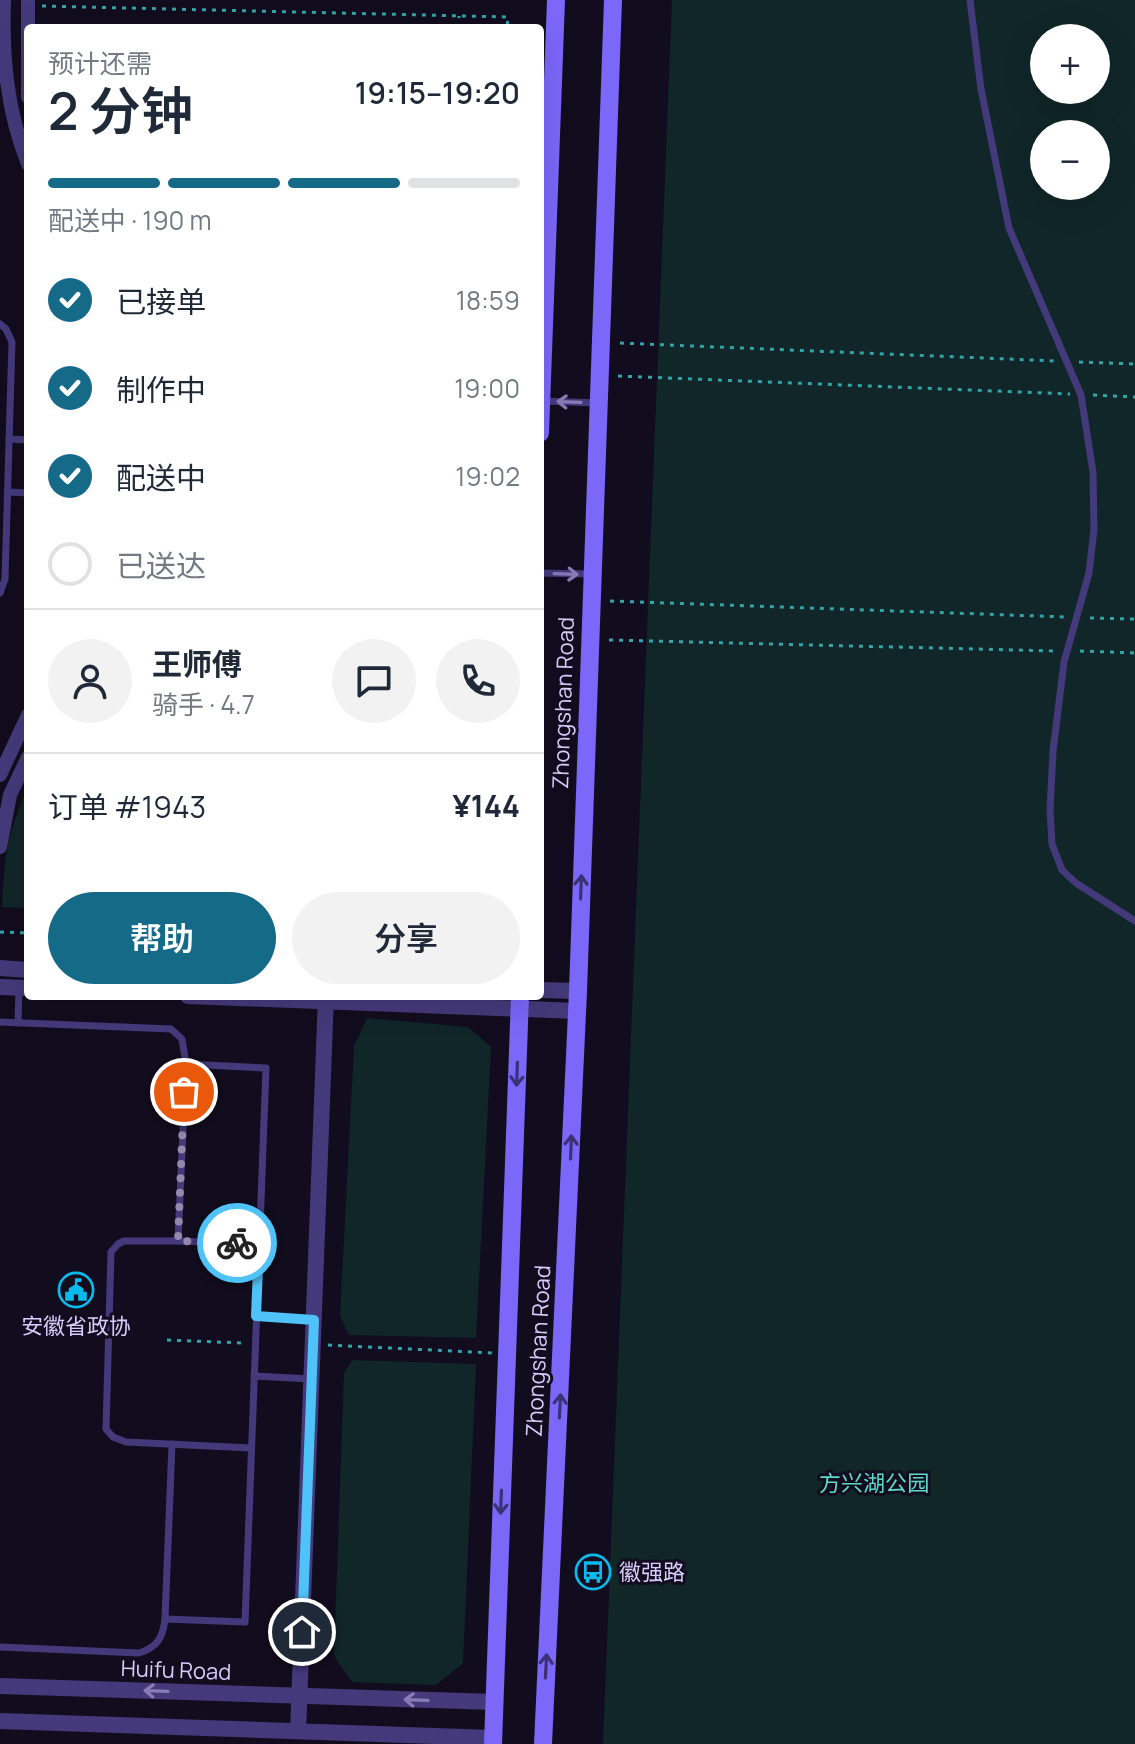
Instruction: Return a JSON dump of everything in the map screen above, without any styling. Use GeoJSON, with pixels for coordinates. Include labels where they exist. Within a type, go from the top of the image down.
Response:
{"type":"FeatureCollection","features":[{"type":"Feature","properties":{"kind":"main road"},"geometry":{"type":"LineString","coordinates":[[544,321],[556,0]]}},
{"type":"Feature","properties":{"kind":"main road","name":"Zhongshan Road"},"geometry":{"type":"LineString","coordinates":[[543,1744],[578,991],[613,0]]}},
{"type":"Feature","properties":{"kind":"main road","name":"Zhongshan Road"},"geometry":{"type":"LineString","coordinates":[[493,1741],[520,1002]]}},
{"type":"Feature","properties":{"kind":"street"},"geometry":{"type":"LineString","coordinates":[[4,0],[7,92],[24,153]]}},
{"type":"Feature","properties":{"kind":"street"},"geometry":{"type":"LineString","coordinates":[[28,3],[28,24]]}},
{"type":"Feature","properties":{"kind":"street"},"geometry":{"type":"LineString","coordinates":[[0,775],[24,724]]}},
{"type":"Feature","properties":{"kind":"street"},"geometry":{"type":"LineString","coordinates":[[0,847],[10,795],[24,765]]}},
{"type":"Feature","properties":{"kind":"street"},"geometry":{"type":"LineString","coordinates":[[0,968],[24,970]]}},
{"type":"Feature","properties":{"kind":"street"},"geometry":{"type":"LineString","coordinates":[[0,987],[24,988]]}},
{"type":"Feature","properties":{"kind":"street"},"geometry":{"type":"LineString","coordinates":[[544,990],[578,991]]}},
{"type":"Feature","properties":{"kind":"street"},"geometry":{"type":"LineString","coordinates":[[298,1731],[326,1000]]}},
{"type":"Feature","properties":{"kind":"street"},"geometry":{"type":"LineString","coordinates":[[391,1000],[520,1002],[577,1011]]}},
{"type":"Feature","properties":{"kind":"street","name":"Huifu Road"},"geometry":{"type":"LineString","coordinates":[[0,1686],[494,1702]]}},
{"type":"Feature","properties":{"kind":"street"},"geometry":{"type":"LineString","coordinates":[[0,1721],[493,1741]]}},
{"type":"Feature","properties":{"kind":"lane"},"geometry":{"type":"LineString","coordinates":[[970,0],[981,89],[1009,228],[1081,395],[1093,472],[1094,529],[1089,573],[1068,651],[1053,751],[1052,844],[1062,870],[1076,883],[1135,921]]}},
{"type":"Feature","properties":{"kind":"lane"},"geometry":{"type":"LineString","coordinates":[[0,324],[12,342],[5,579],[0,593]]}},
{"type":"Feature","properties":{"kind":"lane"},"geometry":{"type":"LineString","coordinates":[[544,401],[597,403]]}},
{"type":"Feature","properties":{"kind":"lane"},"geometry":{"type":"LineString","coordinates":[[9,439],[24,440]]}},
{"type":"Feature","properties":{"kind":"lane"},"geometry":{"type":"LineString","coordinates":[[8,492],[24,493]]}},
{"type":"Feature","properties":{"kind":"lane"},"geometry":{"type":"LineString","coordinates":[[544,573],[591,574]]}},
{"type":"Feature","properties":{"kind":"lane"},"geometry":{"type":"LineString","coordinates":[[18,1023],[24,970]]}},
{"type":"Feature","properties":{"kind":"lane"},"geometry":{"type":"LineString","coordinates":[[0,1022],[171,1029],[182,1039],[186,1063],[178,1241]]}},
{"type":"Feature","properties":{"kind":"lane"},"geometry":{"type":"LineString","coordinates":[[165,1619],[245,1622],[266,1068],[186,1063]]}},
{"type":"Feature","properties":{"kind":"lane"},"geometry":{"type":"LineString","coordinates":[[251,1448],[120,1441],[106,1429],[111,1252],[124,1241],[259,1244]]}},
{"type":"Feature","properties":{"kind":"lane"},"geometry":{"type":"LineString","coordinates":[[256,1316],[314,1320]]}},
{"type":"Feature","properties":{"kind":"lane"},"geometry":{"type":"LineString","coordinates":[[254,1376],[311,1379]]}},
{"type":"Feature","properties":{"kind":"lane"},"geometry":{"type":"LineString","coordinates":[[0,1647],[139,1653],[155,1646],[165,1619],[172,1444]]}},
{"type":"Feature","properties":{"kind":"path"},"geometry":{"type":"LineString","coordinates":[[28,3],[508,17],[507,24]]}},
{"type":"Feature","properties":{"kind":"path"},"geometry":{"type":"LineString","coordinates":[[458,24],[459,16]]}},
{"type":"Feature","properties":{"kind":"path"},"geometry":{"type":"LineString","coordinates":[[600,342],[1135,364]]}},
{"type":"Feature","properties":{"kind":"path"},"geometry":{"type":"LineString","coordinates":[[598,376],[1135,397]]}},
{"type":"Feature","properties":{"kind":"path"},"geometry":{"type":"LineString","coordinates":[[590,600],[1135,619]]}},
{"type":"Feature","properties":{"kind":"path"},"geometry":{"type":"LineString","coordinates":[[589,639],[1135,653]]}},
{"type":"Feature","properties":{"kind":"path"},"geometry":{"type":"LineString","coordinates":[[0,932],[24,933]]}},
{"type":"Feature","properties":{"kind":"path"},"geometry":{"type":"LineString","coordinates":[[167,1340],[255,1344]]}},
{"type":"Feature","properties":{"kind":"path"},"geometry":{"type":"LineString","coordinates":[[312,1345],[507,1354]]}},
{"type":"Feature","properties":{"kind":"green space","name":"方兴湖公园"},"geometry":{"type":"Polygon","coordinates":[[[672,0],[1135,0],[1135,1744],[603,1744],[672,0]]]}},
{"type":"Feature","properties":{"kind":"green space"},"geometry":{"type":"Polygon","coordinates":[[[24,797],[24,908],[2,907],[8,846],[24,797]]]}},
{"type":"Feature","properties":{"kind":"green space"},"geometry":{"type":"Polygon","coordinates":[[[367,1018],[468,1027],[491,1047],[476,1338],[349,1335],[340,1316],[354,1046],[367,1018]]]}},
{"type":"Feature","properties":{"kind":"green space"},"geometry":{"type":"Polygon","coordinates":[[[352,1360],[476,1364],[463,1663],[436,1685],[352,1682],[334,1656],[344,1373],[352,1360]]]}},
{"type":"Feature","properties":{"kind":"way so far"},"geometry":{"type":"LineString","coordinates":[[184,1092],[178,1241],[237,1243]]}},
{"type":"Feature","properties":{"kind":"place","name":"安徽省政协"},"geometry":{"type":"Point","coordinates":[76,1290]}},
{"type":"Feature","properties":{"kind":"place","name":"徽强路"},"geometry":{"type":"Point","coordinates":[593,1572]}},
{"type":"Feature","properties":{"kind":"route"},"geometry":{"type":"LineString","coordinates":[[237,1243],[259,1244],[256,1316],[314,1320],[302,1632]]}}]}
